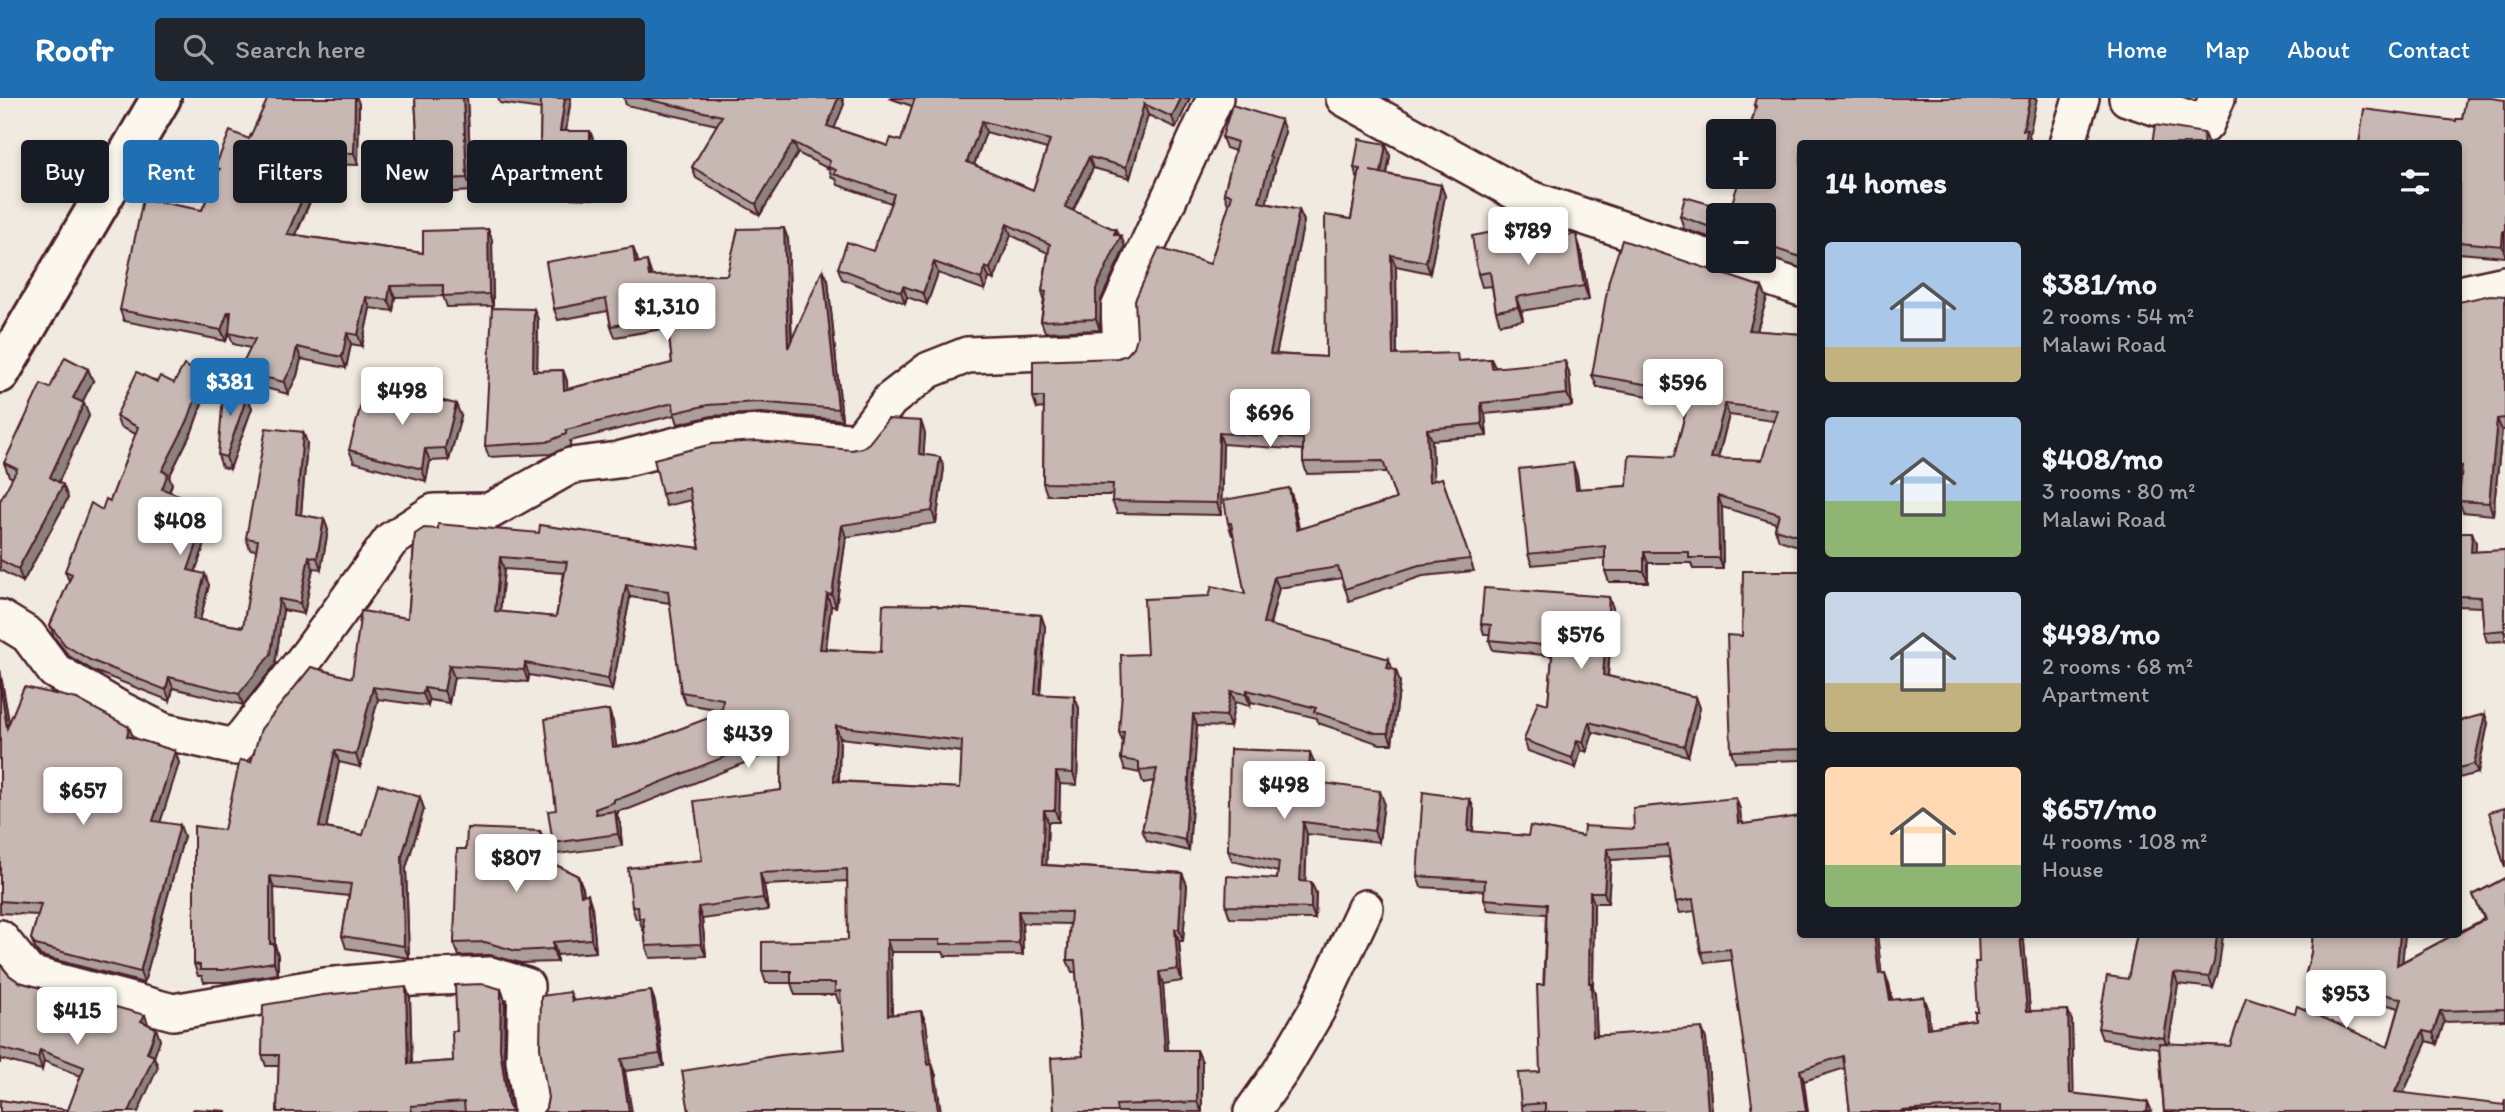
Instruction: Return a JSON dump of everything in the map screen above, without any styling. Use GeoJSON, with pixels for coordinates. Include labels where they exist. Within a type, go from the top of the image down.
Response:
{"type":"FeatureCollection","features":[{"type":"Feature","properties":{"kind":"main road"},"geometry":{"type":"LineString","coordinates":[[0,373],[160,98]]}},
{"type":"Feature","properties":{"kind":"street"},"geometry":{"type":"LineString","coordinates":[[0,618],[28,635],[55,671],[119,709],[163,730],[235,747],[308,655],[391,540],[433,512],[490,511],[570,466],[618,460],[713,436],[762,433],[858,442],[890,400],[929,370],[967,355],[1121,348],[1119,308],[1215,98]]}},
{"type":"Feature","properties":{"kind":"street"},"geometry":{"type":"LineString","coordinates":[[1344,98],[1525,197],[1706,257]]}},
{"type":"Feature","properties":{"kind":"street"},"geometry":{"type":"LineString","coordinates":[[2068,140],[2081,98]]}},
{"type":"Feature","properties":{"kind":"street"},"geometry":{"type":"LineString","coordinates":[[2127,98],[2206,124],[2217,98]]}},
{"type":"Feature","properties":{"kind":"street"},"geometry":{"type":"LineString","coordinates":[[1755,273],[1797,287]]}},
{"type":"Feature","properties":{"kind":"street"},"geometry":{"type":"LineString","coordinates":[[2462,292],[2505,284]]}},
{"type":"Feature","properties":{"kind":"street"},"geometry":{"type":"LineString","coordinates":[[1252,1112],[1281,1072],[1317,1010],[1365,908]]}},
{"type":"Feature","properties":{"kind":"street"},"geometry":{"type":"LineString","coordinates":[[0,937],[30,974],[173,1012],[325,986],[412,978],[490,975],[526,986],[524,1061],[532,1112]]}},
{"type":"Feature","properties":{"kind":"building"},"geometry":{"type":"Polygon","coordinates":[[[268,98],[355,98],[354,153],[347,153],[347,140],[233,140],[233,203],[300,203],[287,234],[423,253],[423,231],[488,229],[489,294],[443,296],[443,285],[390,286],[388,300],[366,297],[358,335],[347,333],[342,357],[297,347],[293,365],[284,382],[239,371],[255,339],[229,333],[231,312],[228,312],[221,330],[120,310],[142,203],[164,203],[202,210],[205,203],[219,203],[219,157],[230,131],[249,139],[268,98]]]}},
{"type":"Feature","properties":{"kind":"building"},"geometry":{"type":"Polygon","coordinates":[[[415,98],[463,98],[467,178],[453,179],[453,140],[417,140],[415,98]]]}},
{"type":"Feature","properties":{"kind":"building"},"geometry":{"type":"Polygon","coordinates":[[[535,98],[565,98],[560,131],[590,131],[590,140],[540,140],[541,99],[535,98]]]}},
{"type":"Feature","properties":{"kind":"building"},"geometry":{"type":"Polygon","coordinates":[[[641,98],[838,98],[827,126],[888,146],[891,138],[901,141],[915,98],[1181,98],[1172,117],[1144,104],[1126,167],[1089,157],[1065,207],[1116,230],[1114,234],[1121,236],[1096,289],[1096,319],[1041,321],[1046,292],[1042,291],[1050,244],[1007,224],[990,269],[985,267],[981,279],[934,262],[923,293],[903,286],[901,292],[838,268],[847,242],[873,251],[894,194],[834,174],[836,170],[828,167],[830,161],[793,142],[756,204],[692,167],[722,116],[641,98]],[[982,121],[967,162],[1033,190],[1050,140],[982,121]]]}},
{"type":"Feature","properties":{"kind":"building"},"geometry":{"type":"Polygon","coordinates":[[[1756,98],[2030,98],[2023,130],[2027,130],[2026,140],[1797,140],[1797,256],[1776,249],[1776,203],[1732,203],[1736,189],[1776,189],[1776,119],[1753,119],[1756,98]]]}},
{"type":"Feature","properties":{"kind":"building"},"geometry":{"type":"Polygon","coordinates":[[[2466,98],[2505,100],[2505,231],[2502,246],[2462,242],[2462,140],[2360,140],[2364,109],[2456,121],[2462,119],[2466,98]]]}},
{"type":"Feature","properties":{"kind":"building"},"geometry":{"type":"Polygon","coordinates":[[[1232,105],[1281,120],[1259,202],[1299,210],[1270,354],[1326,357],[1325,215],[1351,219],[1360,169],[1354,168],[1359,139],[1386,144],[1381,173],[1370,171],[1441,185],[1426,262],[1391,255],[1393,355],[1457,353],[1458,361],[1491,359],[1492,368],[1565,361],[1567,394],[1481,403],[1482,424],[1427,429],[1429,482],[1442,478],[1470,559],[1419,565],[1345,589],[1338,567],[1274,577],[1263,623],[1389,659],[1387,668],[1396,670],[1388,733],[1376,733],[1314,712],[1316,708],[1247,690],[1246,694],[1231,691],[1226,716],[1193,714],[1185,840],[1142,830],[1157,769],[1139,771],[1139,762],[1121,759],[1124,732],[1119,732],[1121,655],[1147,654],[1144,599],[1209,596],[1212,586],[1245,594],[1224,500],[1289,488],[1297,530],[1396,499],[1383,461],[1303,462],[1303,439],[1219,433],[1217,503],[1112,501],[1113,484],[1043,483],[1044,397],[1033,397],[1033,361],[1118,358],[1127,355],[1134,347],[1137,337],[1135,300],[1159,248],[1210,264],[1232,195],[1224,193],[1237,142],[1222,137],[1232,105]]]}},
{"type":"Feature","properties":{"kind":"building"},"geometry":{"type":"Polygon","coordinates":[[[2155,125],[2204,133],[2203,140],[2153,140],[2155,125]]]}},
{"type":"Feature","properties":{"kind":"building"},"geometry":{"type":"Polygon","coordinates":[[[1685,197],[1706,203],[1706,226],[1680,216],[1685,197]]]}},
{"type":"Feature","properties":{"kind":"building"},"geometry":{"type":"Polygon","coordinates":[[[784,228],[788,348],[823,269],[838,409],[757,402],[708,405],[674,413],[673,403],[566,430],[566,434],[547,442],[485,446],[492,308],[534,309],[533,371],[563,370],[564,390],[672,363],[667,317],[611,326],[606,299],[554,309],[546,262],[633,247],[635,263],[647,261],[649,276],[727,275],[738,229],[784,228]]]}},
{"type":"Feature","properties":{"kind":"building"},"geometry":{"type":"Polygon","coordinates":[[[1493,232],[1496,246],[1576,234],[1584,286],[1516,297],[1518,307],[1496,311],[1490,272],[1478,274],[1472,236],[1493,232]]]}},
{"type":"Feature","properties":{"kind":"building"},"geometry":{"type":"Polygon","coordinates":[[[1622,240],[1706,268],[1706,273],[1720,273],[1762,287],[1749,330],[1797,334],[1797,536],[1775,529],[1779,514],[1718,496],[1719,558],[1689,558],[1689,552],[1644,552],[1644,571],[1605,571],[1605,546],[1528,554],[1519,469],[1573,463],[1576,489],[1627,486],[1629,455],[1674,457],[1691,392],[1592,375],[1609,280],[1622,240]],[[1725,404],[1711,458],[1762,460],[1777,410],[1725,404]]]}},
{"type":"Feature","properties":{"kind":"building"},"geometry":{"type":"Polygon","coordinates":[[[2490,295],[2505,296],[2505,418],[2497,419],[2489,503],[2462,501],[2462,301],[2490,295]]]}},
{"type":"Feature","properties":{"kind":"building"},"geometry":{"type":"Polygon","coordinates":[[[65,357],[88,369],[73,398],[84,403],[50,477],[63,485],[18,569],[0,560],[0,501],[17,469],[4,463],[41,384],[50,388],[65,357]]]}},
{"type":"Feature","properties":{"kind":"building"},"geometry":{"type":"Polygon","coordinates":[[[184,365],[204,375],[188,420],[162,471],[168,473],[162,489],[210,506],[188,570],[205,574],[193,619],[243,627],[258,540],[246,538],[266,428],[303,432],[296,514],[324,519],[317,558],[309,556],[300,603],[279,599],[271,654],[239,694],[169,677],[166,690],[90,660],[65,645],[50,625],[72,574],[65,571],[91,503],[102,510],[106,499],[110,501],[138,427],[116,416],[137,372],[157,382],[160,376],[174,383],[184,365]]]}},
{"type":"Feature","properties":{"kind":"building"},"geometry":{"type":"Polygon","coordinates":[[[224,385],[247,396],[226,457],[218,455],[224,385]]]}},
{"type":"Feature","properties":{"kind":"building"},"geometry":{"type":"Polygon","coordinates":[[[390,388],[456,404],[445,448],[425,449],[422,469],[349,450],[364,393],[387,398],[390,388]]]}},
{"type":"Feature","properties":{"kind":"building"},"geometry":{"type":"Polygon","coordinates":[[[888,419],[921,421],[920,454],[940,457],[932,511],[842,525],[832,595],[827,594],[820,649],[881,652],[883,604],[936,605],[1041,615],[1035,694],[1074,696],[1073,773],[1056,772],[1055,810],[1044,810],[1042,865],[1182,873],[1179,929],[1175,929],[1178,969],[1159,972],[1165,1050],[1197,1050],[1197,1102],[1116,1105],[1117,1112],[1054,1112],[1051,1058],[1083,1056],[1075,960],[1067,960],[1071,912],[1018,911],[1019,943],[940,944],[940,940],[887,940],[888,1015],[921,1011],[938,1112],[689,1112],[682,1071],[781,1055],[845,1049],[840,991],[835,992],[835,983],[791,983],[791,971],[762,971],[762,942],[848,940],[847,869],[760,873],[763,898],[698,907],[701,944],[646,946],[643,918],[639,918],[638,906],[632,907],[628,868],[702,860],[694,801],[781,790],[782,734],[614,799],[614,802],[595,809],[596,814],[615,811],[618,834],[553,843],[548,811],[556,810],[545,719],[609,710],[613,747],[640,744],[727,711],[722,711],[723,699],[681,692],[668,591],[626,585],[608,679],[525,663],[524,670],[449,665],[444,691],[424,688],[423,694],[373,687],[356,755],[335,750],[319,827],[363,835],[378,784],[420,797],[402,856],[404,946],[342,936],[351,884],[270,876],[270,944],[274,944],[274,962],[223,970],[200,970],[200,965],[194,964],[194,826],[224,830],[240,760],[251,762],[261,729],[311,667],[352,678],[361,611],[408,618],[415,534],[424,528],[438,529],[438,524],[539,533],[540,525],[700,548],[689,488],[662,494],[654,459],[712,444],[757,441],[852,450],[869,443],[888,419]],[[500,557],[495,611],[556,617],[567,562],[500,557]],[[836,726],[834,781],[960,788],[962,741],[836,726]]]}},
{"type":"Feature","properties":{"kind":"building"},"geometry":{"type":"Polygon","coordinates":[[[2462,532],[2472,532],[2471,552],[2505,550],[2505,630],[2484,632],[2481,597],[2462,596],[2462,532]]]}},
{"type":"Feature","properties":{"kind":"building"},"geometry":{"type":"Polygon","coordinates":[[[1743,571],[1797,571],[1797,749],[1731,751],[1727,635],[1742,636],[1743,571]]]}},
{"type":"Feature","properties":{"kind":"building"},"geometry":{"type":"Polygon","coordinates":[[[1484,588],[1609,597],[1603,675],[1696,697],[1684,746],[1589,722],[1583,742],[1577,740],[1572,758],[1524,740],[1538,701],[1548,704],[1553,646],[1489,640],[1491,625],[1481,624],[1484,588]]]}},
{"type":"Feature","properties":{"kind":"building"},"geometry":{"type":"Polygon","coordinates":[[[0,683],[7,728],[24,687],[77,699],[129,727],[127,736],[175,751],[153,821],[180,825],[140,972],[36,945],[31,939],[41,904],[0,901],[0,683]]]}},
{"type":"Feature","properties":{"kind":"building"},"geometry":{"type":"Polygon","coordinates":[[[2485,714],[2474,764],[2462,767],[2462,720],[2485,714]]]}},
{"type":"Feature","properties":{"kind":"building"},"geometry":{"type":"Polygon","coordinates":[[[1230,749],[1310,752],[1309,781],[1380,791],[1374,831],[1303,822],[1300,881],[1311,882],[1311,908],[1226,906],[1227,876],[1277,879],[1279,862],[1228,850],[1230,749]]]}},
{"type":"Feature","properties":{"kind":"building"},"geometry":{"type":"Polygon","coordinates":[[[1423,792],[1470,799],[1468,831],[1528,836],[1530,826],[1583,836],[1584,826],[1634,829],[1633,808],[1736,798],[1738,823],[1797,817],[1797,938],[1874,938],[1879,974],[1885,973],[1890,1000],[1924,997],[1927,1028],[1975,1021],[1975,1012],[1978,1012],[1975,962],[1979,962],[1978,938],[2020,938],[2027,1011],[2068,1010],[2070,1093],[2148,1102],[2147,1112],[2002,1112],[2002,1104],[1902,1112],[1850,1112],[1843,1056],[1800,1070],[1806,1112],[1753,1112],[1730,949],[1701,952],[1693,899],[1676,902],[1668,845],[1607,849],[1604,892],[1590,892],[1589,983],[1593,1036],[1702,1028],[1708,1112],[1545,1112],[1545,1103],[1521,1105],[1518,1073],[1540,1072],[1537,985],[1544,985],[1547,904],[1484,899],[1485,880],[1417,876],[1423,792]]]}},
{"type":"Feature","properties":{"kind":"building"},"geometry":{"type":"Polygon","coordinates":[[[2505,808],[2505,868],[2489,812],[2505,808]]]}},
{"type":"Feature","properties":{"kind":"building"},"geometry":{"type":"Polygon","coordinates":[[[467,828],[540,831],[541,843],[498,850],[524,849],[578,876],[581,895],[588,894],[591,939],[553,942],[553,949],[516,951],[485,942],[454,943],[457,849],[466,849],[467,828]]]}},
{"type":"Feature","properties":{"kind":"building"},"geometry":{"type":"Polygon","coordinates":[[[2505,878],[2505,1009],[2440,1011],[2433,1033],[2423,1031],[2395,1092],[2504,1105],[2505,1099],[2505,1112],[2164,1111],[2159,1043],[2230,1046],[2246,997],[2295,1013],[2297,1006],[2388,1047],[2402,999],[2306,973],[2313,938],[2400,938],[2397,965],[2448,938],[2462,938],[2462,931],[2485,919],[2473,895],[2505,878]]]}},
{"type":"Feature","properties":{"kind":"building"},"geometry":{"type":"Polygon","coordinates":[[[2136,938],[2217,938],[2209,977],[2174,973],[2164,1038],[2098,1028],[2107,976],[2128,979],[2136,938]]]}},
{"type":"Feature","properties":{"kind":"building"},"geometry":{"type":"Polygon","coordinates":[[[0,964],[19,982],[56,992],[50,1012],[103,1025],[112,1006],[145,1015],[141,1021],[156,1028],[147,1053],[154,1056],[129,1112],[0,1112],[0,1100],[68,1110],[84,1067],[40,1050],[38,1058],[0,1048],[0,964]]]}},
{"type":"Feature","properties":{"kind":"building"},"geometry":{"type":"Polygon","coordinates":[[[483,984],[501,989],[500,1049],[508,1104],[512,1112],[465,1112],[464,1102],[411,1106],[412,1112],[277,1112],[279,1055],[262,1055],[263,1005],[323,995],[406,987],[408,1064],[453,1061],[452,1031],[457,1031],[455,985],[483,984]]]}},
{"type":"Feature","properties":{"kind":"building"},"geometry":{"type":"Polygon","coordinates":[[[651,991],[660,1054],[621,1059],[629,1112],[543,1112],[548,1098],[540,1048],[541,996],[570,992],[572,1001],[651,991]]]}},
{"type":"Feature","properties":{"kind":"building"},"geometry":{"type":"Polygon","coordinates":[[[194,1109],[226,1111],[226,1112],[191,1112],[194,1109]]]}}]}
